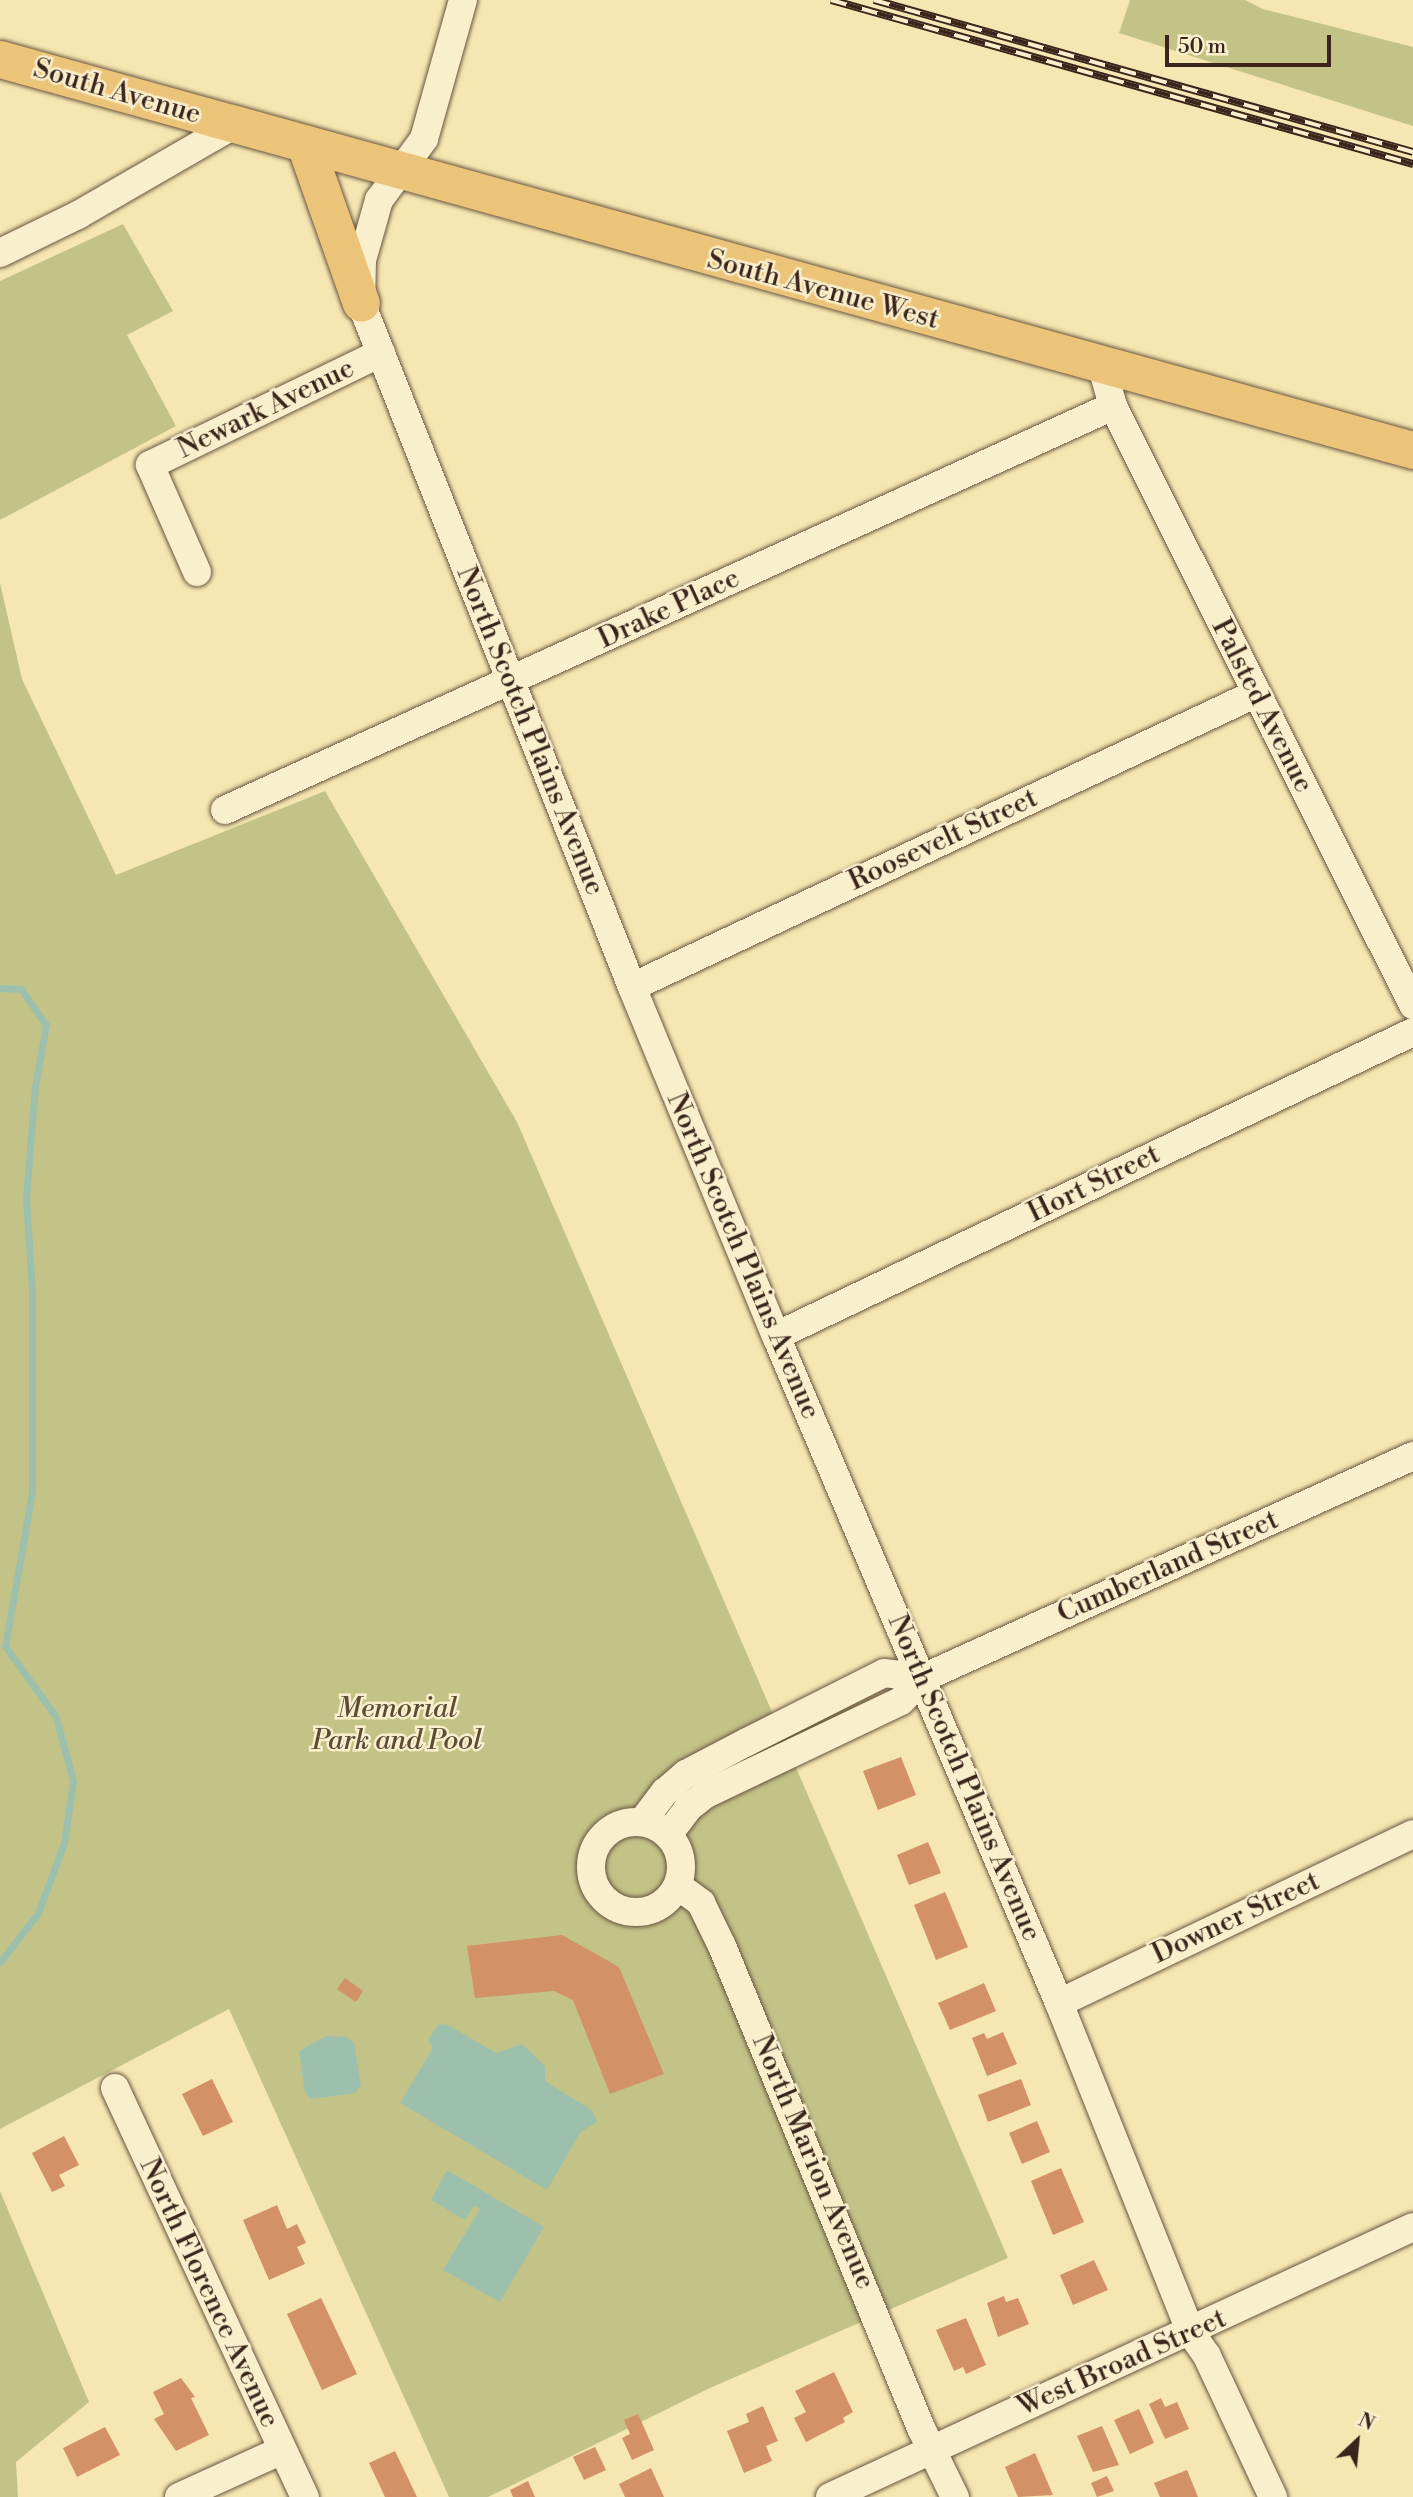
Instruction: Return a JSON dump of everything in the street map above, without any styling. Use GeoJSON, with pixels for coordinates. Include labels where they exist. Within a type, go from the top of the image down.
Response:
{"type":"FeatureCollection","features":[{"type":"Feature","properties":{"kind":"main road","name":"South Avenue"},"geometry":{"type":"LineString","coordinates":[[0,59],[234,125]]}},
{"type":"Feature","properties":{"kind":"main road","name":"South Avenue West"},"geometry":{"type":"LineString","coordinates":[[234,125],[1102,367],[1413,450]]}},
{"type":"Feature","properties":{"kind":"main road"},"geometry":{"type":"LineString","coordinates":[[306,147],[361,303]]}},
{"type":"Feature","properties":{"kind":"street","name":"North Scotch Plains Avenue"},"geometry":{"type":"LineString","coordinates":[[463,0],[424,139],[379,200],[367,238],[361,303],[632,987],[776,1336],[1059,2003],[1191,2333],[1207,2356],[1273,2497]]}},
{"type":"Feature","properties":{"kind":"street"},"geometry":{"type":"LineString","coordinates":[[0,253],[78,215],[234,125]]}},
{"type":"Feature","properties":{"kind":"street","name":"Newark Avenue"},"geometry":{"type":"LineString","coordinates":[[197,572],[150,465],[381,353]]}},
{"type":"Feature","properties":{"kind":"street","name":"Palsted Avenue"},"geometry":{"type":"LineString","coordinates":[[1102,367],[1113,406],[1413,1005]]}},
{"type":"Feature","properties":{"kind":"street","name":"Drake Place"},"geometry":{"type":"LineString","coordinates":[[225,810],[1113,406]]}},
{"type":"Feature","properties":{"kind":"street","name":"Roosevelt Street"},"geometry":{"type":"LineString","coordinates":[[632,987],[1255,694]]}},
{"type":"Feature","properties":{"kind":"street","name":"Hort Street"},"geometry":{"type":"LineString","coordinates":[[776,1336],[1413,1032]]}},
{"type":"Feature","properties":{"kind":"street","name":"Cumberland Street"},"geometry":{"type":"LineString","coordinates":[[668,1835],[688,1808],[706,1794],[901,1701],[923,1678],[1413,1456]]}},
{"type":"Feature","properties":{"kind":"street"},"geometry":{"type":"LineString","coordinates":[[642,1822],[664,1792],[686,1774],[747,1742],[884,1673],[923,1678]]}},
{"type":"Feature","properties":{"kind":"street"},"geometry":{"type":"LineString","coordinates":[[642,1822],[668,1835],[681,1860],[678,1886],[658,1908],[629,1912],[615,1908],[595,1887],[590,1873],[596,1845],[616,1826],[642,1822]]}},
{"type":"Feature","properties":{"kind":"street","name":"Downer Street"},"geometry":{"type":"LineString","coordinates":[[1059,2003],[1413,1834]]}},
{"type":"Feature","properties":{"kind":"street","name":"North Marion Avenue"},"geometry":{"type":"LineString","coordinates":[[678,1886],[701,1903],[722,1946],[931,2449],[955,2497]]}},
{"type":"Feature","properties":{"kind":"street","name":"North Florence Avenue"},"geometry":{"type":"LineString","coordinates":[[115,2088],[305,2497]]}},
{"type":"Feature","properties":{"kind":"street","name":"West Broad Street"},"geometry":{"type":"LineString","coordinates":[[830,2497],[1191,2333],[1413,2227]]}},
{"type":"Feature","properties":{"kind":"street"},"geometry":{"type":"LineString","coordinates":[[179,2497],[282,2450]]}},
{"type":"Feature","properties":{"kind":"green space"},"geometry":{"type":"Polygon","coordinates":[[[1130,0],[1245,0],[1263,9],[1413,47],[1413,126],[1119,33],[1130,0]]]}},
{"type":"Feature","properties":{"kind":"green space"},"geometry":{"type":"Polygon","coordinates":[[[123,224],[173,311],[127,335],[176,426],[0,520],[0,281],[123,224]]]}},
{"type":"Feature","properties":{"kind":"green space","name":"Memorial Park and Pool"},"geometry":{"type":"Polygon","coordinates":[[[0,583],[22,679],[116,875],[325,791],[517,1122],[1008,2258],[710,2388],[488,2497],[449,2497],[229,2009],[0,2129],[0,583]]]}},
{"type":"Feature","properties":{"kind":"green space"},"geometry":{"type":"Polygon","coordinates":[[[0,2191],[89,2402],[16,2462],[18,2497],[0,2497],[0,2191]]]}},
{"type":"Feature","properties":{"kind":"shaded area"},"geometry":{"type":"Polygon","coordinates":[[[439,2024],[448,2025],[496,2053],[522,2044],[545,2066],[545,2081],[593,2111],[597,2122],[580,2133],[547,2190],[400,2103],[433,2048],[428,2040],[439,2024]]]}},
{"type":"Feature","properties":{"kind":"shaded area"},"geometry":{"type":"Polygon","coordinates":[[[326,2036],[347,2037],[354,2043],[361,2085],[355,2093],[311,2099],[305,2093],[299,2051],[326,2036]]]}},
{"type":"Feature","properties":{"kind":"shaded area"},"geometry":{"type":"Polygon","coordinates":[[[447,2170],[544,2227],[500,2302],[443,2270],[480,2209],[474,2206],[465,2220],[431,2200],[447,2170]]]}},
{"type":"Feature","properties":{"kind":"building"},"geometry":{"type":"Polygon","coordinates":[[[901,1757],[916,1795],[878,1810],[863,1771],[901,1757]]]}},
{"type":"Feature","properties":{"kind":"building"},"geometry":{"type":"Polygon","coordinates":[[[928,1842],[941,1873],[909,1885],[897,1855],[928,1842]]]}},
{"type":"Feature","properties":{"kind":"building"},"geometry":{"type":"Polygon","coordinates":[[[945,1892],[968,1947],[936,1960],[914,1905],[945,1892]]]}},
{"type":"Feature","properties":{"kind":"building"},"geometry":{"type":"Polygon","coordinates":[[[562,1935],[619,1967],[664,2074],[610,2094],[573,2000],[554,1991],[475,1998],[467,1946],[562,1935]]]}},
{"type":"Feature","properties":{"kind":"building"},"geometry":{"type":"Polygon","coordinates":[[[345,1978],[363,1991],[356,2002],[337,1989],[345,1978]]]}},
{"type":"Feature","properties":{"kind":"building"},"geometry":{"type":"Polygon","coordinates":[[[984,1983],[996,2011],[950,2030],[938,2003],[984,1983]]]}},
{"type":"Feature","properties":{"kind":"building"},"geometry":{"type":"Polygon","coordinates":[[[1003,2032],[1017,2064],[987,2076],[972,2038],[984,2033],[987,2039],[1003,2032]]]}},
{"type":"Feature","properties":{"kind":"building"},"geometry":{"type":"Polygon","coordinates":[[[212,2079],[233,2122],[203,2136],[182,2094],[212,2079]]]}},
{"type":"Feature","properties":{"kind":"building"},"geometry":{"type":"Polygon","coordinates":[[[1021,2079],[1031,2105],[988,2122],[978,2095],[1021,2079]]]}},
{"type":"Feature","properties":{"kind":"building"},"geometry":{"type":"Polygon","coordinates":[[[1037,2121],[1050,2152],[1022,2164],[1009,2133],[1037,2121]]]}},
{"type":"Feature","properties":{"kind":"building"},"geometry":{"type":"Polygon","coordinates":[[[64,2136],[79,2165],[59,2175],[65,2186],[52,2192],[32,2153],[64,2136]]]}},
{"type":"Feature","properties":{"kind":"building"},"geometry":{"type":"Polygon","coordinates":[[[1061,2168],[1084,2222],[1053,2235],[1031,2181],[1061,2168]]]}},
{"type":"Feature","properties":{"kind":"building"},"geometry":{"type":"Polygon","coordinates":[[[277,2205],[287,2229],[297,2224],[306,2243],[297,2247],[305,2264],[269,2280],[243,2220],[277,2205]]]}},
{"type":"Feature","properties":{"kind":"building"},"geometry":{"type":"Polygon","coordinates":[[[1094,2260],[1108,2290],[1073,2305],[1060,2275],[1094,2260]]]}},
{"type":"Feature","properties":{"kind":"building"},"geometry":{"type":"Polygon","coordinates":[[[1004,2296],[1006,2302],[1018,2298],[1029,2324],[998,2337],[987,2303],[1004,2296]]]}},
{"type":"Feature","properties":{"kind":"building"},"geometry":{"type":"Polygon","coordinates":[[[321,2298],[357,2374],[322,2390],[287,2314],[321,2298]]]}},
{"type":"Feature","properties":{"kind":"building"},"geometry":{"type":"Polygon","coordinates":[[[966,2318],[986,2365],[966,2374],[963,2367],[954,2371],[936,2330],[966,2318]]]}},
{"type":"Feature","properties":{"kind":"building"},"geometry":{"type":"Polygon","coordinates":[[[834,2372],[853,2412],[843,2418],[845,2422],[806,2442],[794,2418],[806,2412],[795,2391],[834,2372]]]}},
{"type":"Feature","properties":{"kind":"building"},"geometry":{"type":"Polygon","coordinates":[[[181,2378],[195,2397],[191,2398],[209,2435],[176,2451],[154,2419],[164,2414],[153,2392],[181,2378]]]}},
{"type":"Feature","properties":{"kind":"building"},"geometry":{"type":"Polygon","coordinates":[[[1161,2398],[1165,2407],[1177,2402],[1189,2429],[1165,2439],[1149,2404],[1161,2398]]]}},
{"type":"Feature","properties":{"kind":"building"},"geometry":{"type":"Polygon","coordinates":[[[763,2406],[778,2441],[766,2446],[772,2461],[744,2473],[727,2431],[749,2422],[746,2414],[763,2406]]]}},
{"type":"Feature","properties":{"kind":"building"},"geometry":{"type":"Polygon","coordinates":[[[1139,2409],[1154,2443],[1130,2454],[1114,2420],[1139,2409]]]}},
{"type":"Feature","properties":{"kind":"building"},"geometry":{"type":"Polygon","coordinates":[[[638,2414],[654,2450],[632,2460],[622,2438],[630,2434],[624,2420],[638,2414]]]}},
{"type":"Feature","properties":{"kind":"building"},"geometry":{"type":"Polygon","coordinates":[[[1102,2426],[1119,2465],[1093,2472],[1077,2436],[1102,2426]]]}},
{"type":"Feature","properties":{"kind":"building"},"geometry":{"type":"Polygon","coordinates":[[[105,2427],[120,2455],[77,2477],[63,2448],[105,2427]]]}},
{"type":"Feature","properties":{"kind":"building"},"geometry":{"type":"Polygon","coordinates":[[[595,2447],[606,2470],[584,2480],[573,2457],[595,2447]]]}},
{"type":"Feature","properties":{"kind":"building"},"geometry":{"type":"Polygon","coordinates":[[[395,2451],[417,2497],[385,2497],[369,2463],[395,2451]]]}},
{"type":"Feature","properties":{"kind":"building"},"geometry":{"type":"Polygon","coordinates":[[[1035,2453],[1053,2495],[1018,2497],[1005,2467],[1035,2453]]]}},
{"type":"Feature","properties":{"kind":"building"},"geometry":{"type":"Polygon","coordinates":[[[651,2468],[664,2497],[625,2497],[619,2484],[651,2468]]]}},
{"type":"Feature","properties":{"kind":"building"},"geometry":{"type":"Polygon","coordinates":[[[1187,2470],[1198,2497],[1160,2497],[1154,2483],[1187,2470]]]}},
{"type":"Feature","properties":{"kind":"building"},"geometry":{"type":"Polygon","coordinates":[[[1107,2476],[1114,2491],[1097,2497],[1091,2483],[1107,2476]]]}},
{"type":"Feature","properties":{"kind":"building"},"geometry":{"type":"Polygon","coordinates":[[[528,2481],[535,2497],[513,2497],[510,2490],[528,2481]]]}},
{"type":"Feature","properties":{"kind":"waterway"},"geometry":{"type":"LineString","coordinates":[[0,988],[21,989],[46,1025],[35,1086],[26,1199],[32,1290],[32,1492],[5,1646],[56,1717],[73,1781],[64,1843],[38,1913],[0,1962]]}},
{"type":"Feature","properties":{"kind":"railway"},"geometry":{"type":"LineString","coordinates":[[831,0],[1413,164]]}},
{"type":"Feature","properties":{"kind":"railway"},"geometry":{"type":"LineString","coordinates":[[874,0],[1413,152]]}}]}
